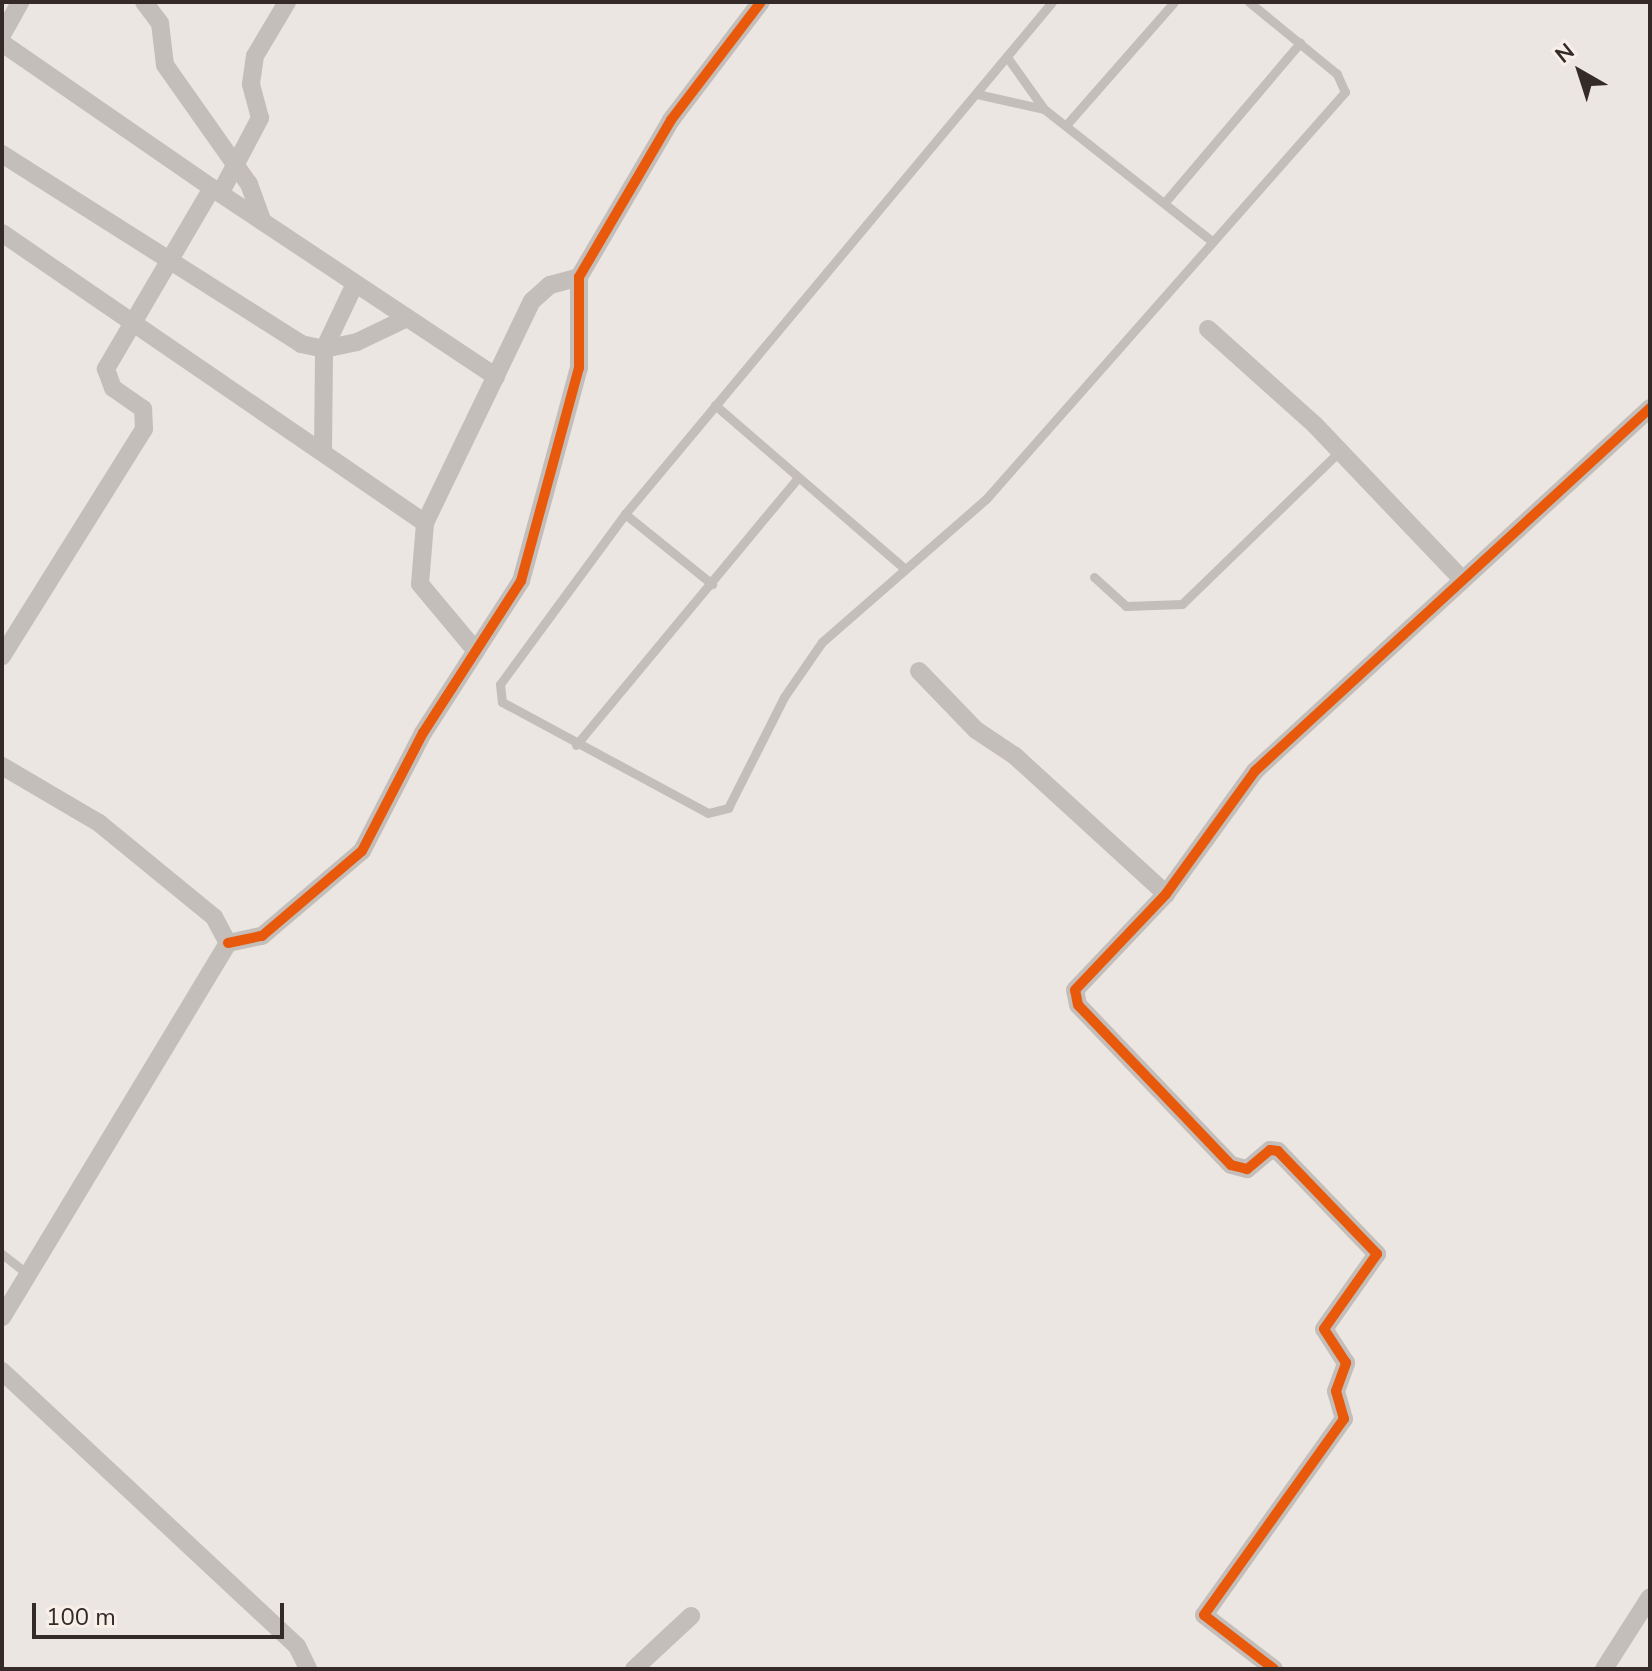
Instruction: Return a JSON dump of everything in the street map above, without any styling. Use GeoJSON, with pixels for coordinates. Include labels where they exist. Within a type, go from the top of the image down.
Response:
{"type":"FeatureCollection","features":[{"type":"Feature","properties":{"kind":"street"},"geometry":{"type":"LineString","coordinates":[[2,35],[20,2]]}},
{"type":"Feature","properties":{"kind":"street"},"geometry":{"type":"LineString","coordinates":[[2,656],[144,429],[143,409],[113,388],[106,369],[260,118],[251,84],[255,56],[287,2]]}},
{"type":"Feature","properties":{"kind":"street"},"geometry":{"type":"LineString","coordinates":[[2,1315],[30,1276],[228,943],[262,936],[362,851],[476,651],[521,581],[534,543],[584,342],[579,277],[671,120],[761,2]]}},
{"type":"Feature","properties":{"kind":"street"},"geometry":{"type":"LineString","coordinates":[[154,5],[165,65],[234,161],[262,219]]}},
{"type":"Feature","properties":{"kind":"street"},"geometry":{"type":"LineString","coordinates":[[2,43],[262,219],[353,288],[496,377]]}},
{"type":"Feature","properties":{"kind":"street"},"geometry":{"type":"LineString","coordinates":[[2,154],[171,260],[270,329],[324,349],[405,319]]}},
{"type":"Feature","properties":{"kind":"street"},"geometry":{"type":"LineString","coordinates":[[2,233],[323,450],[425,523]]}},
{"type":"Feature","properties":{"kind":"street"},"geometry":{"type":"LineString","coordinates":[[476,651],[420,584],[425,523],[539,292],[579,277]]}},
{"type":"Feature","properties":{"kind":"street"},"geometry":{"type":"LineString","coordinates":[[323,450],[324,349],[353,288]]}},
{"type":"Feature","properties":{"kind":"street"},"geometry":{"type":"LineString","coordinates":[[1208,329],[1339,452],[1460,577]]}},
{"type":"Feature","properties":{"kind":"street"},"geometry":{"type":"LineString","coordinates":[[1274,1669],[1204,1615],[1344,1419],[1336,1391],[1346,1363],[1324,1329],[1377,1254],[1278,1151],[1270,1150],[1247,1169],[1231,1165],[1078,1005],[1082,981],[1166,894],[1255,771],[1460,577],[1650,408]]}},
{"type":"Feature","properties":{"kind":"street"},"geometry":{"type":"LineString","coordinates":[[919,671],[976,730],[1015,756],[1166,894]]}},
{"type":"Feature","properties":{"kind":"street"},"geometry":{"type":"LineString","coordinates":[[2,766],[99,823],[214,917],[228,943]]}},
{"type":"Feature","properties":{"kind":"street"},"geometry":{"type":"LineString","coordinates":[[2,1371],[297,1646],[308,1669]]}},
{"type":"Feature","properties":{"kind":"street"},"geometry":{"type":"LineString","coordinates":[[1604,1669],[1650,1597]]}},
{"type":"Feature","properties":{"kind":"street"},"geometry":{"type":"LineString","coordinates":[[634,1669],[691,1616]]}},
{"type":"Feature","properties":{"kind":"lane"},"geometry":{"type":"LineString","coordinates":[[1052,2],[625,514],[497,694],[576,745],[719,813],[735,797],[808,659],[986,499],[1209,239],[1345,92],[1337,74],[1249,2]]}},
{"type":"Feature","properties":{"kind":"lane"},"geometry":{"type":"LineString","coordinates":[[1067,124],[1174,2]]}},
{"type":"Feature","properties":{"kind":"lane"},"geometry":{"type":"LineString","coordinates":[[1165,202],[1300,43]]}},
{"type":"Feature","properties":{"kind":"lane"},"geometry":{"type":"LineString","coordinates":[[1007,57],[1044,109]]}},
{"type":"Feature","properties":{"kind":"lane"},"geometry":{"type":"LineString","coordinates":[[977,94],[1044,109],[1067,124],[1209,239]]}},
{"type":"Feature","properties":{"kind":"lane"},"geometry":{"type":"LineString","coordinates":[[715,405],[905,569]]}},
{"type":"Feature","properties":{"kind":"lane"},"geometry":{"type":"LineString","coordinates":[[1094,577],[1126,606],[1182,604],[1339,452]]}},
{"type":"Feature","properties":{"kind":"lane"},"geometry":{"type":"LineString","coordinates":[[576,745],[798,478]]}},
{"type":"Feature","properties":{"kind":"lane"},"geometry":{"type":"LineString","coordinates":[[625,514],[712,584]]}},
{"type":"Feature","properties":{"kind":"lane"},"geometry":{"type":"LineString","coordinates":[[2,1254],[30,1276]]}},
{"type":"Feature","properties":{"kind":"cycle path"},"geometry":{"type":"LineString","coordinates":[[228,943],[262,936],[362,851],[423,733],[521,581],[579,368],[579,277],[671,120],[761,2]]}},
{"type":"Feature","properties":{"kind":"cycle path"},"geometry":{"type":"LineString","coordinates":[[1274,1669],[1204,1615],[1344,1419],[1336,1391],[1346,1363],[1324,1329],[1377,1254],[1278,1151],[1270,1150],[1247,1169],[1231,1165],[1078,1005],[1075,990],[1166,894],[1255,771],[1650,408]]}}]}
